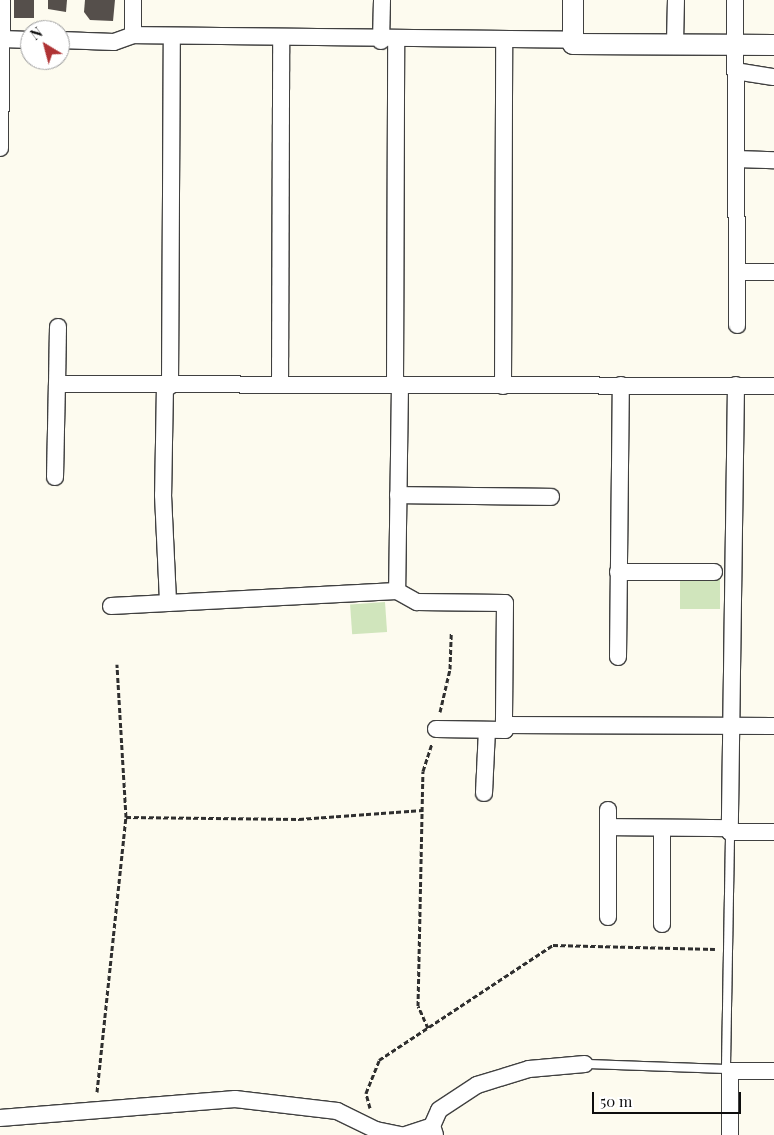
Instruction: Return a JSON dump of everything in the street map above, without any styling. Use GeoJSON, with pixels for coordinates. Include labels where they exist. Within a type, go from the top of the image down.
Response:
{"type":"FeatureCollection","features":[{"type":"Feature","properties":{"kind":"street"},"geometry":{"type":"LineString","coordinates":[[0,148],[2,0]]}},
{"type":"Feature","properties":{"kind":"street"},"geometry":{"type":"LineString","coordinates":[[133,0],[133,35]]}},
{"type":"Feature","properties":{"kind":"street"},"geometry":{"type":"LineString","coordinates":[[382,0],[389,41],[397,384],[397,591]]}},
{"type":"Feature","properties":{"kind":"street"},"geometry":{"type":"LineString","coordinates":[[573,0],[574,44],[676,43],[774,45]]}},
{"type":"Feature","properties":{"kind":"street"},"geometry":{"type":"LineString","coordinates":[[676,0],[676,43]]}},
{"type":"Feature","properties":{"kind":"street"},"geometry":{"type":"LineString","coordinates":[[735,0],[737,325]]}},
{"type":"Feature","properties":{"kind":"street"},"geometry":{"type":"LineString","coordinates":[[70,40],[114,42],[133,35],[172,39],[574,40]]}},
{"type":"Feature","properties":{"kind":"street"},"geometry":{"type":"LineString","coordinates":[[2,39],[20,40]]}},
{"type":"Feature","properties":{"kind":"street"},"geometry":{"type":"LineString","coordinates":[[168,603],[163,495],[167,386],[172,39]]}},
{"type":"Feature","properties":{"kind":"street"},"geometry":{"type":"LineString","coordinates":[[280,385],[281,39]]}},
{"type":"Feature","properties":{"kind":"street"},"geometry":{"type":"LineString","coordinates":[[503,386],[504,41]]}},
{"type":"Feature","properties":{"kind":"street"},"geometry":{"type":"LineString","coordinates":[[735,71],[774,77]]}},
{"type":"Feature","properties":{"kind":"street"},"geometry":{"type":"LineString","coordinates":[[736,160],[774,160]]}},
{"type":"Feature","properties":{"kind":"street"},"geometry":{"type":"LineString","coordinates":[[738,272],[774,272]]}},
{"type":"Feature","properties":{"kind":"street"},"geometry":{"type":"LineString","coordinates":[[56,477],[58,327]]}},
{"type":"Feature","properties":{"kind":"street"},"geometry":{"type":"LineString","coordinates":[[57,384],[167,386],[397,384],[774,386]]}},
{"type":"Feature","properties":{"kind":"street"},"geometry":{"type":"LineString","coordinates":[[618,658],[621,385]]}},
{"type":"Feature","properties":{"kind":"street"},"geometry":{"type":"LineString","coordinates":[[730,830],[733,726],[736,385]]}},
{"type":"Feature","properties":{"kind":"street"},"geometry":{"type":"LineString","coordinates":[[398,495],[551,497]]}},
{"type":"Feature","properties":{"kind":"street"},"geometry":{"type":"LineString","coordinates":[[618,572],[714,572]]}},
{"type":"Feature","properties":{"kind":"street"},"geometry":{"type":"LineString","coordinates":[[111,606],[397,591],[417,602],[505,603],[505,730],[436,729]]}},
{"type":"Feature","properties":{"kind":"street"},"geometry":{"type":"LineString","coordinates":[[504,725],[774,726]]}},
{"type":"Feature","properties":{"kind":"street"},"geometry":{"type":"LineString","coordinates":[[484,794],[487,730]]}},
{"type":"Feature","properties":{"kind":"street"},"geometry":{"type":"LineString","coordinates":[[608,810],[608,917]]}},
{"type":"Feature","properties":{"kind":"street"},"geometry":{"type":"LineString","coordinates":[[608,827],[774,832]]}},
{"type":"Feature","properties":{"kind":"street"},"geometry":{"type":"LineString","coordinates":[[662,828],[662,924]]}},
{"type":"Feature","properties":{"kind":"street"},"geometry":{"type":"LineString","coordinates":[[405,1135],[433,1130],[439,1110],[476,1085],[529,1069],[585,1064]]}},
{"type":"Feature","properties":{"kind":"street"},"geometry":{"type":"LineString","coordinates":[[730,1135],[728,1068],[774,1071]]}},
{"type":"Feature","properties":{"kind":"street"},"geometry":{"type":"LineString","coordinates":[[0,1118],[235,1099],[337,1111],[376,1130],[400,1135]]}},
{"type":"Feature","properties":{"kind":"lane"},"geometry":{"type":"LineString","coordinates":[[585,1064],[728,1068],[726,949],[730,830]]}},
{"type":"Feature","properties":{"kind":"path"},"geometry":{"type":"LineString","coordinates":[[428,1028],[418,1006],[423,771],[436,729],[450,669],[451,633]]}},
{"type":"Feature","properties":{"kind":"path"},"geometry":{"type":"LineString","coordinates":[[95,1110],[126,817],[117,664]]}},
{"type":"Feature","properties":{"kind":"path"},"geometry":{"type":"LineString","coordinates":[[126,817],[299,819],[423,810]]}},
{"type":"Feature","properties":{"kind":"path"},"geometry":{"type":"LineString","coordinates":[[376,1130],[366,1092],[379,1060],[553,946],[726,949]]}},
{"type":"Feature","properties":{"kind":"green space"},"geometry":{"type":"Polygon","coordinates":[[[680,578],[720,578],[720,609],[680,609],[680,578]]]}},
{"type":"Feature","properties":{"kind":"green space"},"geometry":{"type":"Polygon","coordinates":[[[385,602],[387,632],[352,634],[350,604],[385,602]]]}},
{"type":"Feature","properties":{"kind":"building"},"geometry":{"type":"Polygon","coordinates":[[[14,0],[34,0],[34,18],[14,18],[14,0]]]}},
{"type":"Feature","properties":{"kind":"building"},"geometry":{"type":"Polygon","coordinates":[[[48,0],[67,0],[66,12],[48,9],[48,0]]]}},
{"type":"Feature","properties":{"kind":"building"},"geometry":{"type":"Polygon","coordinates":[[[85,0],[115,0],[113,21],[90,20],[84,12],[85,0]]]}}]}
